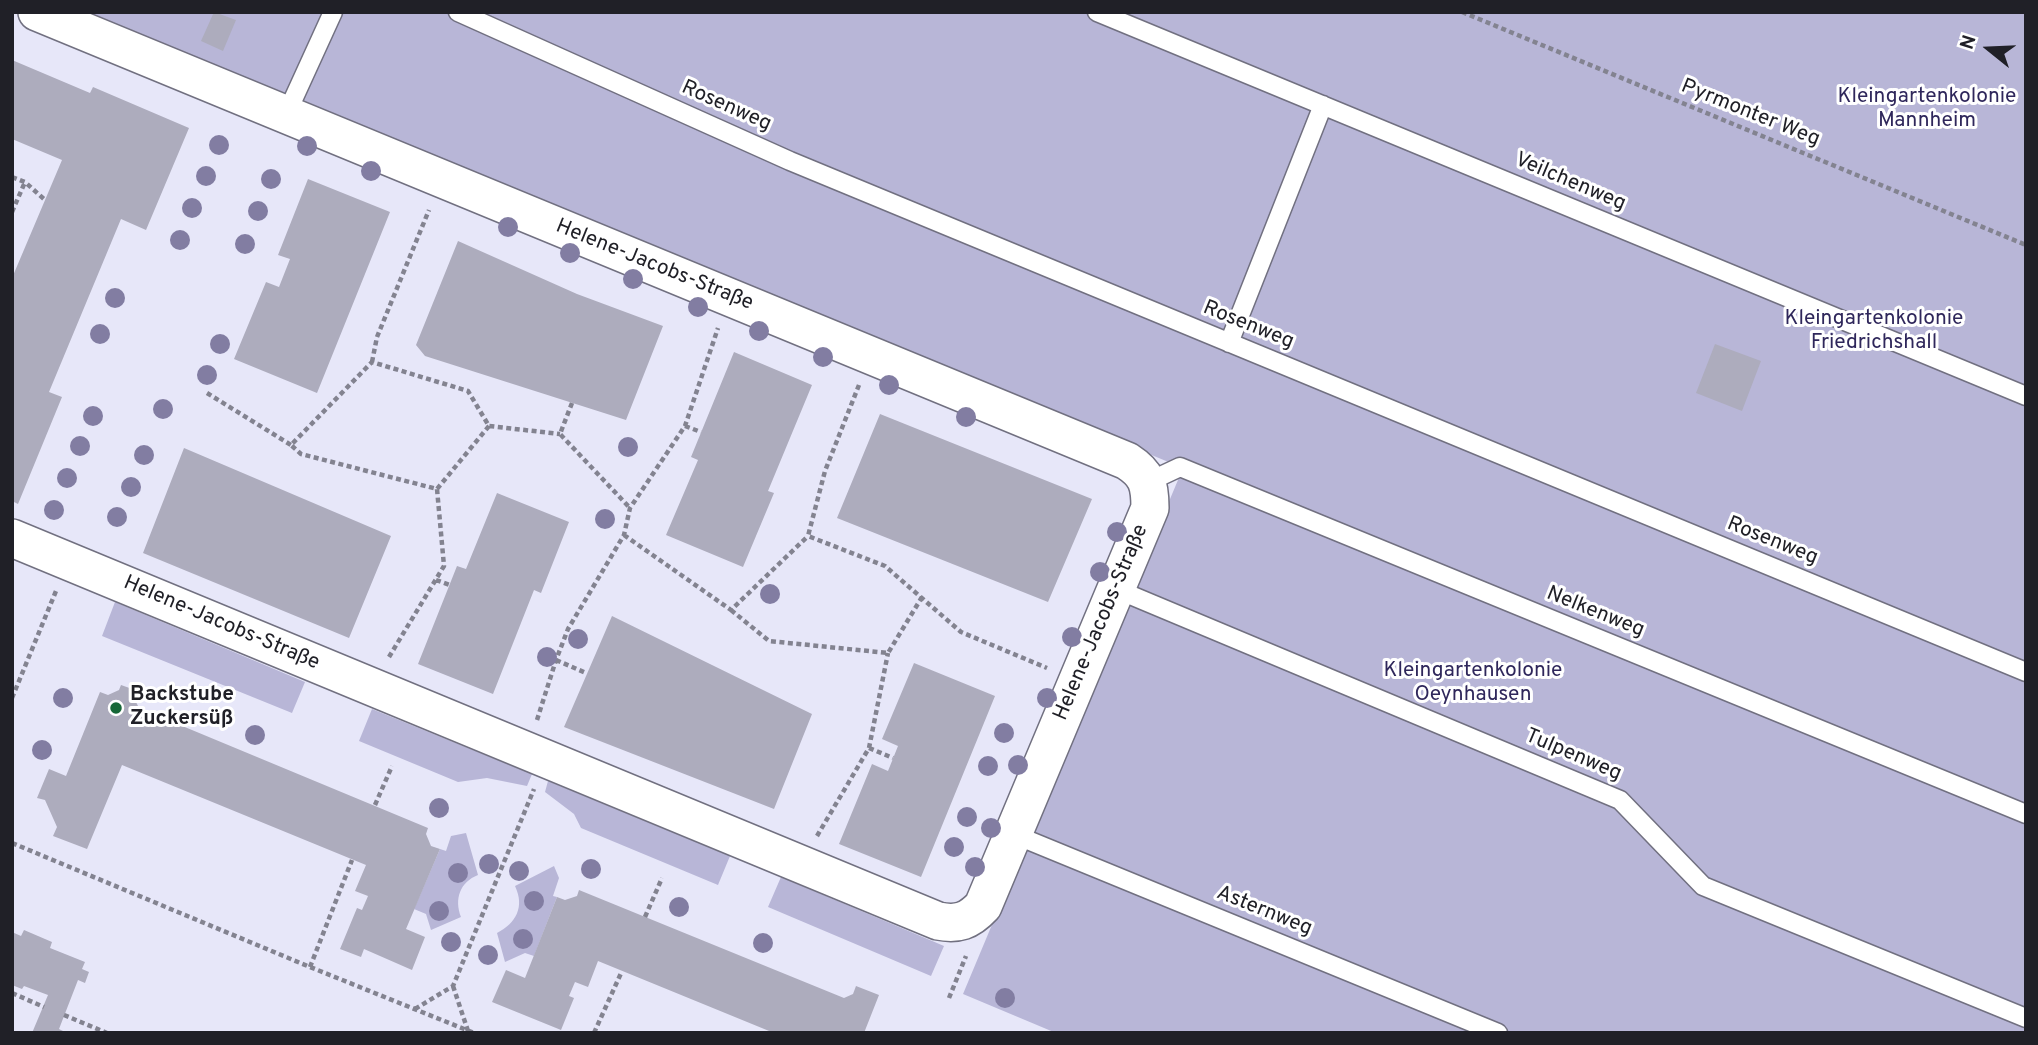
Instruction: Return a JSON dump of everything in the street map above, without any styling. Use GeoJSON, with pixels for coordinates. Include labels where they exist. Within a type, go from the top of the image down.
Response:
{"type":"FeatureCollection","features":[{"type":"Feature","properties":{"kind":"street","name":"Helene-Jacobs-Straße"},"geometry":{"type":"LineString","coordinates":[[12,538],[938,921],[952,924],[965,921],[983,905],[1150,508],[1148,482],[1139,469],[1127,461],[37,12]]}},
{"type":"Feature","properties":{"kind":"lane"},"geometry":{"type":"LineString","coordinates":[[286,115],[333,12]]}},
{"type":"Feature","properties":{"kind":"lane","name":"Rosenweg"},"geometry":{"type":"LineString","coordinates":[[458,12],[790,161],[2026,672]]}},
{"type":"Feature","properties":{"kind":"lane","name":"Veilchenweg"},"geometry":{"type":"LineString","coordinates":[[1097,12],[2026,396]]}},
{"type":"Feature","properties":{"kind":"lane"},"geometry":{"type":"LineString","coordinates":[[1229,343],[1323,105]]}},
{"type":"Feature","properties":{"kind":"lane","name":"Nelkenweg"},"geometry":{"type":"LineString","coordinates":[[1148,482],[1180,467],[2026,814]]}},
{"type":"Feature","properties":{"kind":"lane","name":"Tulpenweg"},"geometry":{"type":"LineString","coordinates":[[1116,589],[1620,800],[1703,886],[2026,1018]]}},
{"type":"Feature","properties":{"kind":"lane","name":"Asternweg"},"geometry":{"type":"LineString","coordinates":[[1013,834],[1498,1033]]}},
{"type":"Feature","properties":{"kind":"path","name":"Pyrmonter Weg"},"geometry":{"type":"LineString","coordinates":[[1462,12],[2026,245]]}},
{"type":"Feature","properties":{"kind":"path"},"geometry":{"type":"LineString","coordinates":[[12,177],[25,182],[45,200]]}},
{"type":"Feature","properties":{"kind":"path"},"geometry":{"type":"LineString","coordinates":[[291,445],[372,362],[377,337],[442,178]]}},
{"type":"Feature","properties":{"kind":"path"},"geometry":{"type":"LineString","coordinates":[[12,212],[25,182]]}},
{"type":"Feature","properties":{"kind":"path"},"geometry":{"type":"LineString","coordinates":[[527,751],[568,629],[624,535],[630,508],[685,426],[728,296]]}},
{"type":"Feature","properties":{"kind":"path"},"geometry":{"type":"LineString","coordinates":[[731,610],[808,536],[825,471],[870,355]]}},
{"type":"Feature","properties":{"kind":"path"},"geometry":{"type":"LineString","coordinates":[[372,362],[468,391],[489,426]]}},
{"type":"Feature","properties":{"kind":"path"},"geometry":{"type":"LineString","coordinates":[[207,393],[291,445],[301,454],[437,489]]}},
{"type":"Feature","properties":{"kind":"path"},"geometry":{"type":"LineString","coordinates":[[559,434],[572,403]]}},
{"type":"Feature","properties":{"kind":"path"},"geometry":{"type":"LineString","coordinates":[[489,426],[559,434],[630,508]]}},
{"type":"Feature","properties":{"kind":"path"},"geometry":{"type":"LineString","coordinates":[[371,686],[444,566],[437,489],[489,426]]}},
{"type":"Feature","properties":{"kind":"path"},"geometry":{"type":"LineString","coordinates":[[685,426],[701,432]]}},
{"type":"Feature","properties":{"kind":"path"},"geometry":{"type":"LineString","coordinates":[[624,535],[731,610],[769,641],[888,653]]}},
{"type":"Feature","properties":{"kind":"path"},"geometry":{"type":"LineString","coordinates":[[808,536],[885,566],[961,632],[1077,681]]}},
{"type":"Feature","properties":{"kind":"path"},"geometry":{"type":"LineString","coordinates":[[436,580],[450,585]]}},
{"type":"Feature","properties":{"kind":"path"},"geometry":{"type":"LineString","coordinates":[[12,698],[56,590]]}},
{"type":"Feature","properties":{"kind":"path"},"geometry":{"type":"LineString","coordinates":[[801,864],[869,748],[888,653],[922,597]]}},
{"type":"Feature","properties":{"kind":"path"},"geometry":{"type":"LineString","coordinates":[[556,660],[586,673]]}},
{"type":"Feature","properties":{"kind":"path"},"geometry":{"type":"LineString","coordinates":[[869,748],[893,758]]}},
{"type":"Feature","properties":{"kind":"path"},"geometry":{"type":"LineString","coordinates":[[375,805],[392,766]]}},
{"type":"Feature","properties":{"kind":"path"},"geometry":{"type":"LineString","coordinates":[[414,1009],[453,986],[531,798]]}},
{"type":"Feature","properties":{"kind":"path"},"geometry":{"type":"LineString","coordinates":[[12,843],[471,1032]]}},
{"type":"Feature","properties":{"kind":"path"},"geometry":{"type":"LineString","coordinates":[[310,967],[352,860]]}},
{"type":"Feature","properties":{"kind":"path"},"geometry":{"type":"LineString","coordinates":[[645,917],[662,878]]}},
{"type":"Feature","properties":{"kind":"path"},"geometry":{"type":"LineString","coordinates":[[949,998],[969,949],[965,921]]}},
{"type":"Feature","properties":{"kind":"path"},"geometry":{"type":"LineString","coordinates":[[594,1033],[622,971]]}},
{"type":"Feature","properties":{"kind":"path"},"geometry":{"type":"LineString","coordinates":[[453,986],[471,1032]]}},
{"type":"Feature","properties":{"kind":"path"},"geometry":{"type":"LineString","coordinates":[[12,993],[44,1007]]}},
{"type":"Feature","properties":{"kind":"path"},"geometry":{"type":"LineString","coordinates":[[64,1015],[107,1033]]}},
{"type":"Feature","properties":{"kind":"green space"},"geometry":{"type":"Polygon","coordinates":[[[79,12],[2026,12],[2026,1033],[1056,1033],[963,994],[1183,468],[79,12]]]}},
{"type":"Feature","properties":{"kind":"green space"},"geometry":{"type":"Polygon","coordinates":[[[115,602],[305,682],[292,713],[102,636],[115,602]]]}},
{"type":"Feature","properties":{"kind":"green space"},"geometry":{"type":"Polygon","coordinates":[[[372,709],[532,774],[527,786],[487,778],[458,782],[359,741],[372,709]]]}},
{"type":"Feature","properties":{"kind":"green space"},"geometry":{"type":"Polygon","coordinates":[[[548,781],[730,856],[718,885],[581,828],[574,814],[545,792],[548,781]]]}},
{"type":"Feature","properties":{"kind":"green space"},"geometry":{"type":"Polygon","coordinates":[[[466,833],[478,875],[467,882],[460,892],[458,904],[461,917],[431,930],[426,914],[414,909],[440,849],[446,851],[451,836],[466,833]]]}},
{"type":"Feature","properties":{"kind":"green space"},"geometry":{"type":"Polygon","coordinates":[[[554,866],[559,878],[553,896],[557,897],[534,956],[525,953],[505,962],[497,933],[517,914],[519,901],[515,886],[554,866]]]}},
{"type":"Feature","properties":{"kind":"green space"},"geometry":{"type":"Polygon","coordinates":[[[781,877],[944,946],[931,976],[768,907],[781,877]]]}},
{"type":"Feature","properties":{"kind":"building"},"geometry":{"type":"Polygon","coordinates":[[[214,12],[236,20],[223,51],[201,41],[214,12]]]}},
{"type":"Feature","properties":{"kind":"building"},"geometry":{"type":"Polygon","coordinates":[[[12,60],[90,93],[93,87],[189,128],[146,230],[121,219],[49,392],[62,397],[18,504],[12,501],[12,278],[62,160],[12,139],[12,60]]]}},
{"type":"Feature","properties":{"kind":"building"},"geometry":{"type":"Polygon","coordinates":[[[308,179],[390,212],[317,393],[234,359],[266,282],[279,287],[290,259],[278,255],[308,179]]]}},
{"type":"Feature","properties":{"kind":"building"},"geometry":{"type":"Polygon","coordinates":[[[458,241],[577,294],[663,326],[626,420],[425,356],[416,345],[458,241]]]}},
{"type":"Feature","properties":{"kind":"building"},"geometry":{"type":"Polygon","coordinates":[[[1715,344],[1761,361],[1742,411],[1696,393],[1715,344]]]}},
{"type":"Feature","properties":{"kind":"building"},"geometry":{"type":"Polygon","coordinates":[[[734,352],[812,385],[768,491],[774,493],[743,567],[666,535],[698,460],[691,457],[734,352]]]}},
{"type":"Feature","properties":{"kind":"building"},"geometry":{"type":"Polygon","coordinates":[[[880,414],[1092,499],[1048,602],[837,518],[880,414]]]}},
{"type":"Feature","properties":{"kind":"building"},"geometry":{"type":"Polygon","coordinates":[[[184,448],[391,536],[349,638],[143,553],[184,448]]]}},
{"type":"Feature","properties":{"kind":"building"},"geometry":{"type":"Polygon","coordinates":[[[497,493],[569,522],[541,593],[534,590],[493,694],[418,664],[457,566],[466,569],[497,493]]]}},
{"type":"Feature","properties":{"kind":"building"},"geometry":{"type":"Polygon","coordinates":[[[612,616],[812,714],[774,809],[564,727],[612,616]]]}},
{"type":"Feature","properties":{"kind":"building"},"geometry":{"type":"Polygon","coordinates":[[[914,663],[995,696],[921,877],[839,844],[872,764],[888,771],[898,746],[882,739],[914,663]]]}},
{"type":"Feature","properties":{"kind":"building"},"geometry":{"type":"Polygon","coordinates":[[[121,685],[138,691],[135,700],[139,708],[428,828],[426,834],[431,846],[440,849],[406,929],[425,937],[412,970],[364,949],[361,957],[340,949],[357,908],[362,910],[368,896],[355,891],[366,865],[122,765],[87,849],[53,836],[57,827],[45,800],[37,798],[49,769],[66,776],[100,692],[108,695],[119,690],[121,685]]]}},
{"type":"Feature","properties":{"kind":"building"},"geometry":{"type":"Polygon","coordinates":[[[579,890],[844,998],[853,994],[856,986],[879,995],[864,1033],[774,1033],[598,961],[588,987],[575,982],[569,996],[574,998],[561,1030],[492,1002],[506,970],[525,978],[557,897],[565,900],[577,896],[579,890]]]}},
{"type":"Feature","properties":{"kind":"building"},"geometry":{"type":"Polygon","coordinates":[[[24,930],[52,942],[50,948],[85,962],[82,969],[89,972],[85,983],[78,980],[59,1029],[67,1033],[32,1033],[48,995],[24,986],[22,989],[12,985],[12,932],[21,936],[24,930]]]}},
{"type":"Feature","properties":{"kind":"place","name":"Backstube Zuckersüß"},"geometry":{"type":"Point","coordinates":[116,708]}},
{"type":"Feature","properties":{"kind":"park label","name":"Kleingartenkolonie Mannheim"},"geometry":{"type":"Point","coordinates":[1927,110]}},
{"type":"Feature","properties":{"kind":"park label","name":"Kleingartenkolonie Friedrichshall"},"geometry":{"type":"Point","coordinates":[1874,332]}},
{"type":"Feature","properties":{"kind":"park label","name":"Kleingartenkolonie Oeynhausen"},"geometry":{"type":"Point","coordinates":[1473,684]}}]}
